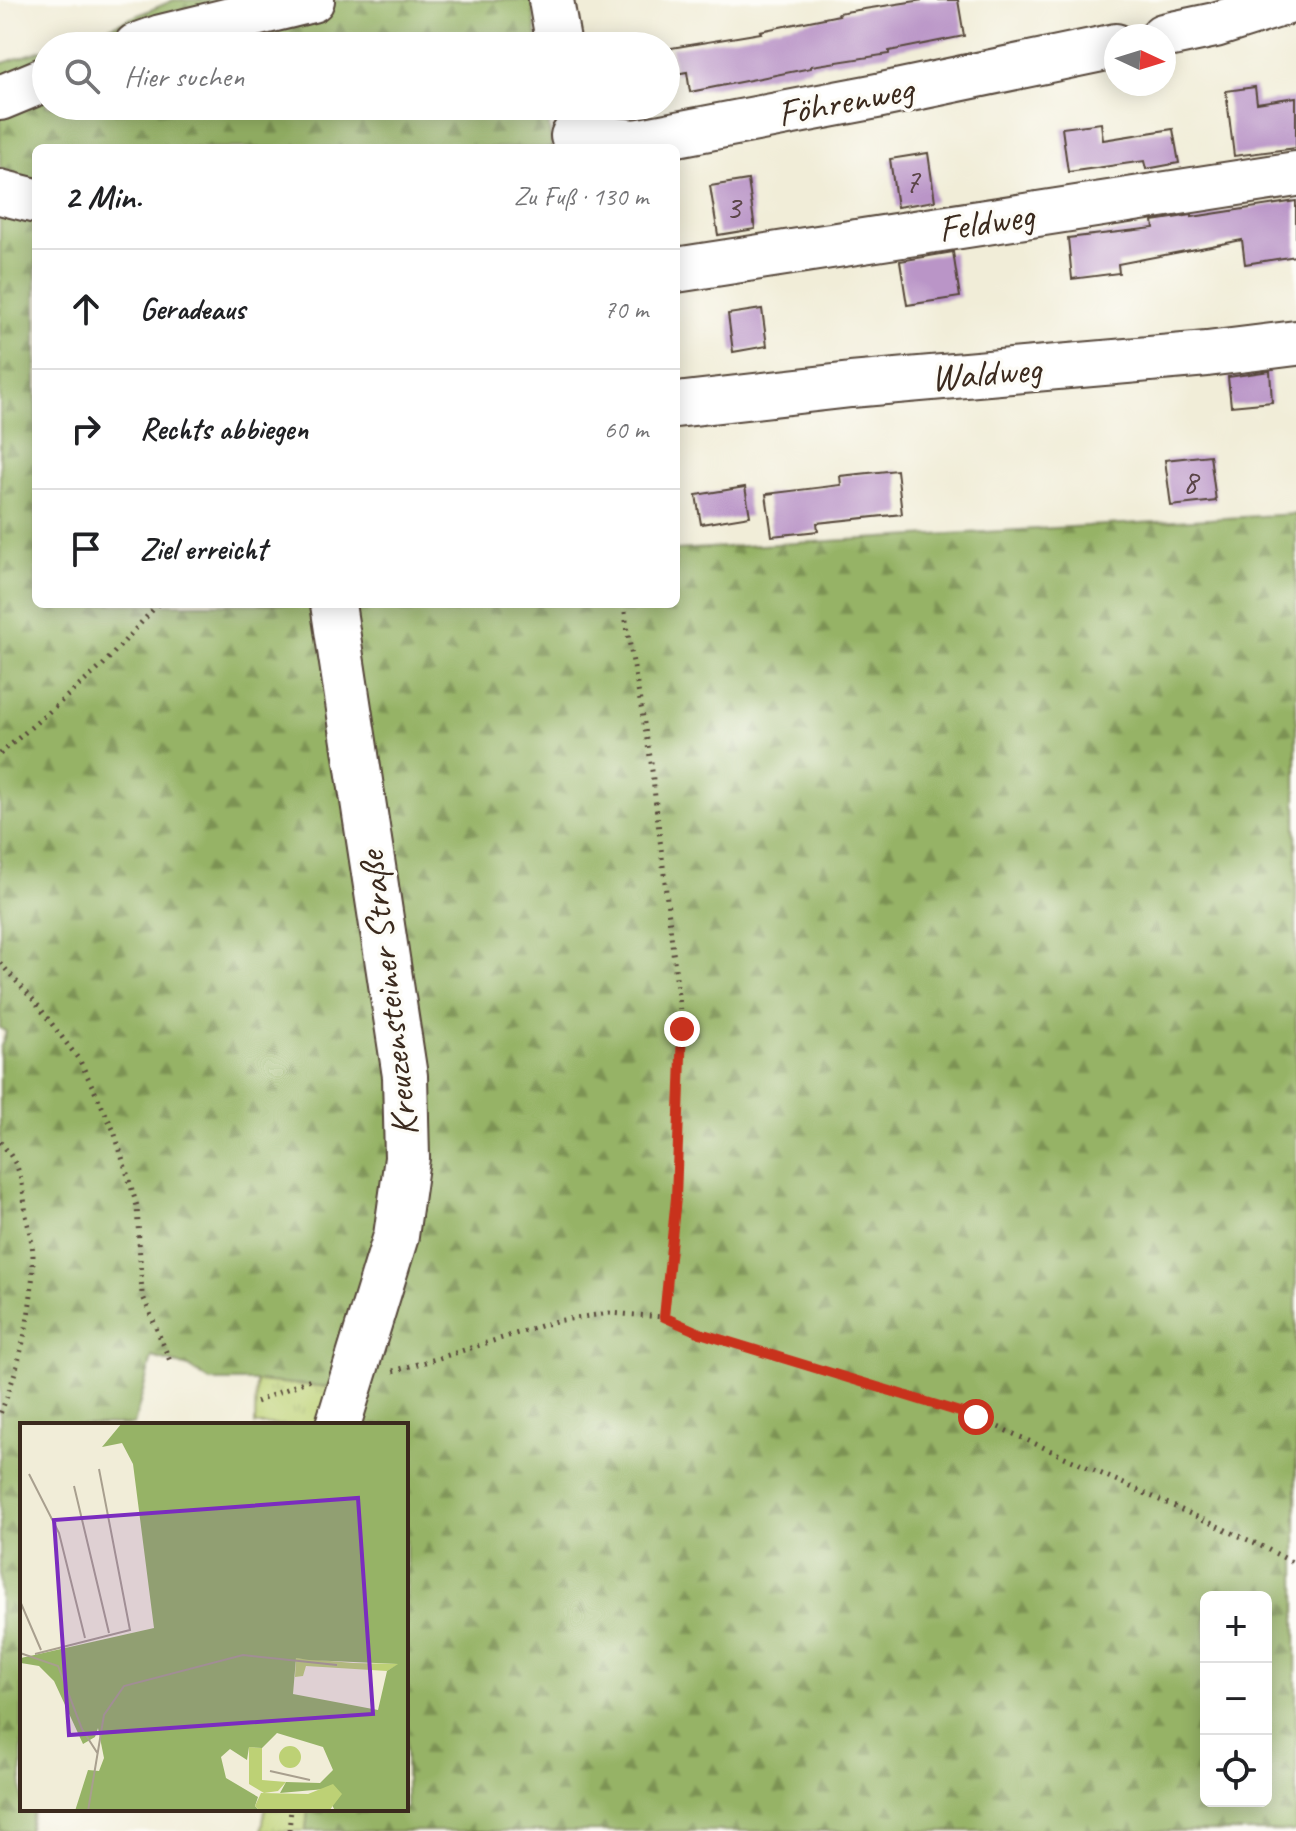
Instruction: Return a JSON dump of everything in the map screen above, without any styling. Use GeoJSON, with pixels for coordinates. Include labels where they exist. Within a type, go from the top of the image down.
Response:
{"type":"FeatureCollection","features":[{"type":"Feature","properties":{"kind":"street"},"geometry":{"type":"LineString","coordinates":[[181,32],[312,0]]}},
{"type":"Feature","properties":{"kind":"street"},"geometry":{"type":"LineString","coordinates":[[551,0],[557,32]]}},
{"type":"Feature","properties":{"kind":"street"},"geometry":{"type":"LineString","coordinates":[[1176,33],[1215,25],[1294,0]]}},
{"type":"Feature","properties":{"kind":"street","name":"Föhrenweg"},"geometry":{"type":"LineString","coordinates":[[572,130],[635,142],[1104,49]]}},
{"type":"Feature","properties":{"kind":"street"},"geometry":{"type":"LineString","coordinates":[[0,98],[32,85]]}},
{"type":"Feature","properties":{"kind":"street","name":"Feldweg"},"geometry":{"type":"LineString","coordinates":[[680,269],[1296,174]]}},
{"type":"Feature","properties":{"kind":"street"},"geometry":{"type":"LineString","coordinates":[[0,192],[32,200]]}},
{"type":"Feature","properties":{"kind":"street","name":"Waldweg"},"geometry":{"type":"LineString","coordinates":[[680,405],[851,385],[1207,354],[1296,343]]}},
{"type":"Feature","properties":{"kind":"street","name":"Kreuzensteiner Straße"},"geometry":{"type":"LineString","coordinates":[[334,608],[405,1076],[407,1158],[396,1236],[339,1423]]}},
{"type":"Feature","properties":{"kind":"path"},"geometry":{"type":"LineString","coordinates":[[0,754],[102,666],[154,608]]}},
{"type":"Feature","properties":{"kind":"path"},"geometry":{"type":"LineString","coordinates":[[624,608],[651,762],[682,1029],[676,1198],[664,1317]]}},
{"type":"Feature","properties":{"kind":"path"},"geometry":{"type":"LineString","coordinates":[[0,963],[36,1003],[80,1061],[114,1131],[137,1206],[142,1294],[170,1361]]}},
{"type":"Feature","properties":{"kind":"path"},"geometry":{"type":"LineString","coordinates":[[0,1142],[11,1154],[21,1174],[33,1257],[24,1334],[0,1414]]}},
{"type":"Feature","properties":{"kind":"path"},"geometry":{"type":"LineString","coordinates":[[256,1402],[315,1377],[367,1378],[556,1321],[609,1313],[664,1317],[700,1333],[976,1417],[1296,1564]]}},
{"type":"Feature","properties":{"kind":"path"},"geometry":{"type":"LineString","coordinates":[[289,1831],[291,1811]]}},
{"type":"Feature","properties":{"kind":"green space"},"geometry":{"type":"Polygon","coordinates":[[[174,0],[532,0],[536,32],[97,32],[174,0]]]}},
{"type":"Feature","properties":{"kind":"green space"},"geometry":{"type":"Polygon","coordinates":[[[32,54],[32,120],[548,120],[551,144],[32,144],[32,181],[0,168],[0,64],[32,54]]]}},
{"type":"Feature","properties":{"kind":"green space"},"geometry":{"type":"Polygon","coordinates":[[[32,181],[32,608],[680,608],[680,550],[1296,514],[1296,1831],[306,1831],[308,1811],[408,1811],[408,1423],[361,1423],[369,1390],[256,1381],[210,1381],[189,1367],[152,1357],[135,1423],[20,1423],[20,1811],[33,1811],[28,1831],[0,1831],[0,1049],[6,1032],[0,1028],[0,207],[32,181]]]}},
{"type":"Feature","properties":{"kind":"green space"},"geometry":{"type":"Polygon","coordinates":[[[256,1381],[370,1390],[362,1423],[255,1423],[256,1381]]]}},
{"type":"Feature","properties":{"kind":"green space"},"geometry":{"type":"Polygon","coordinates":[[[265,1811],[308,1811],[306,1831],[262,1831],[265,1811]]]}},
{"type":"Feature","properties":{"kind":"building"},"geometry":{"type":"Polygon","coordinates":[[[923,0],[958,0],[964,36],[889,51],[889,54],[811,66],[690,92],[687,72],[680,73],[680,46],[761,33],[838,13],[923,0]]]}},
{"type":"Feature","properties":{"kind":"building"},"geometry":{"type":"Polygon","coordinates":[[[1255,87],[1257,103],[1296,97],[1296,148],[1234,156],[1226,91],[1255,87]]]}},
{"type":"Feature","properties":{"kind":"building"},"geometry":{"type":"Polygon","coordinates":[[[1101,123],[1103,140],[1173,129],[1179,163],[1146,169],[1144,161],[1068,172],[1062,128],[1101,123]]]}},
{"type":"Feature","properties":{"kind":"building"},"geometry":{"type":"Polygon","coordinates":[[[928,153],[935,201],[897,207],[890,159],[928,153]]]}},
{"type":"Feature","properties":{"kind":"building"},"geometry":{"type":"Polygon","coordinates":[[[748,180],[755,229],[718,235],[710,186],[748,180]]]}},
{"type":"Feature","properties":{"kind":"building"},"geometry":{"type":"Polygon","coordinates":[[[1296,201],[1296,256],[1245,264],[1242,240],[1118,264],[1119,273],[1072,279],[1068,238],[1154,228],[1153,221],[1296,201]]]}},
{"type":"Feature","properties":{"kind":"building"},"geometry":{"type":"Polygon","coordinates":[[[953,252],[960,297],[907,305],[900,261],[953,252]]]}},
{"type":"Feature","properties":{"kind":"building"},"geometry":{"type":"Polygon","coordinates":[[[762,309],[767,346],[733,352],[728,314],[762,309]]]}},
{"type":"Feature","properties":{"kind":"building"},"geometry":{"type":"Polygon","coordinates":[[[1270,371],[1272,402],[1231,406],[1228,377],[1270,371]]]}},
{"type":"Feature","properties":{"kind":"building"},"geometry":{"type":"Polygon","coordinates":[[[1210,455],[1216,501],[1171,506],[1165,460],[1210,455]]]}},
{"type":"Feature","properties":{"kind":"building"},"geometry":{"type":"Polygon","coordinates":[[[897,470],[902,514],[817,523],[818,531],[772,536],[766,494],[841,485],[840,476],[897,470]]]}},
{"type":"Feature","properties":{"kind":"building"},"geometry":{"type":"Polygon","coordinates":[[[745,487],[750,516],[701,524],[696,495],[745,487]]]}},
{"type":"Feature","properties":{"kind":"route"},"geometry":{"type":"LineString","coordinates":[[682,1029],[676,1198],[664,1317],[700,1333],[976,1417]]}}]}
